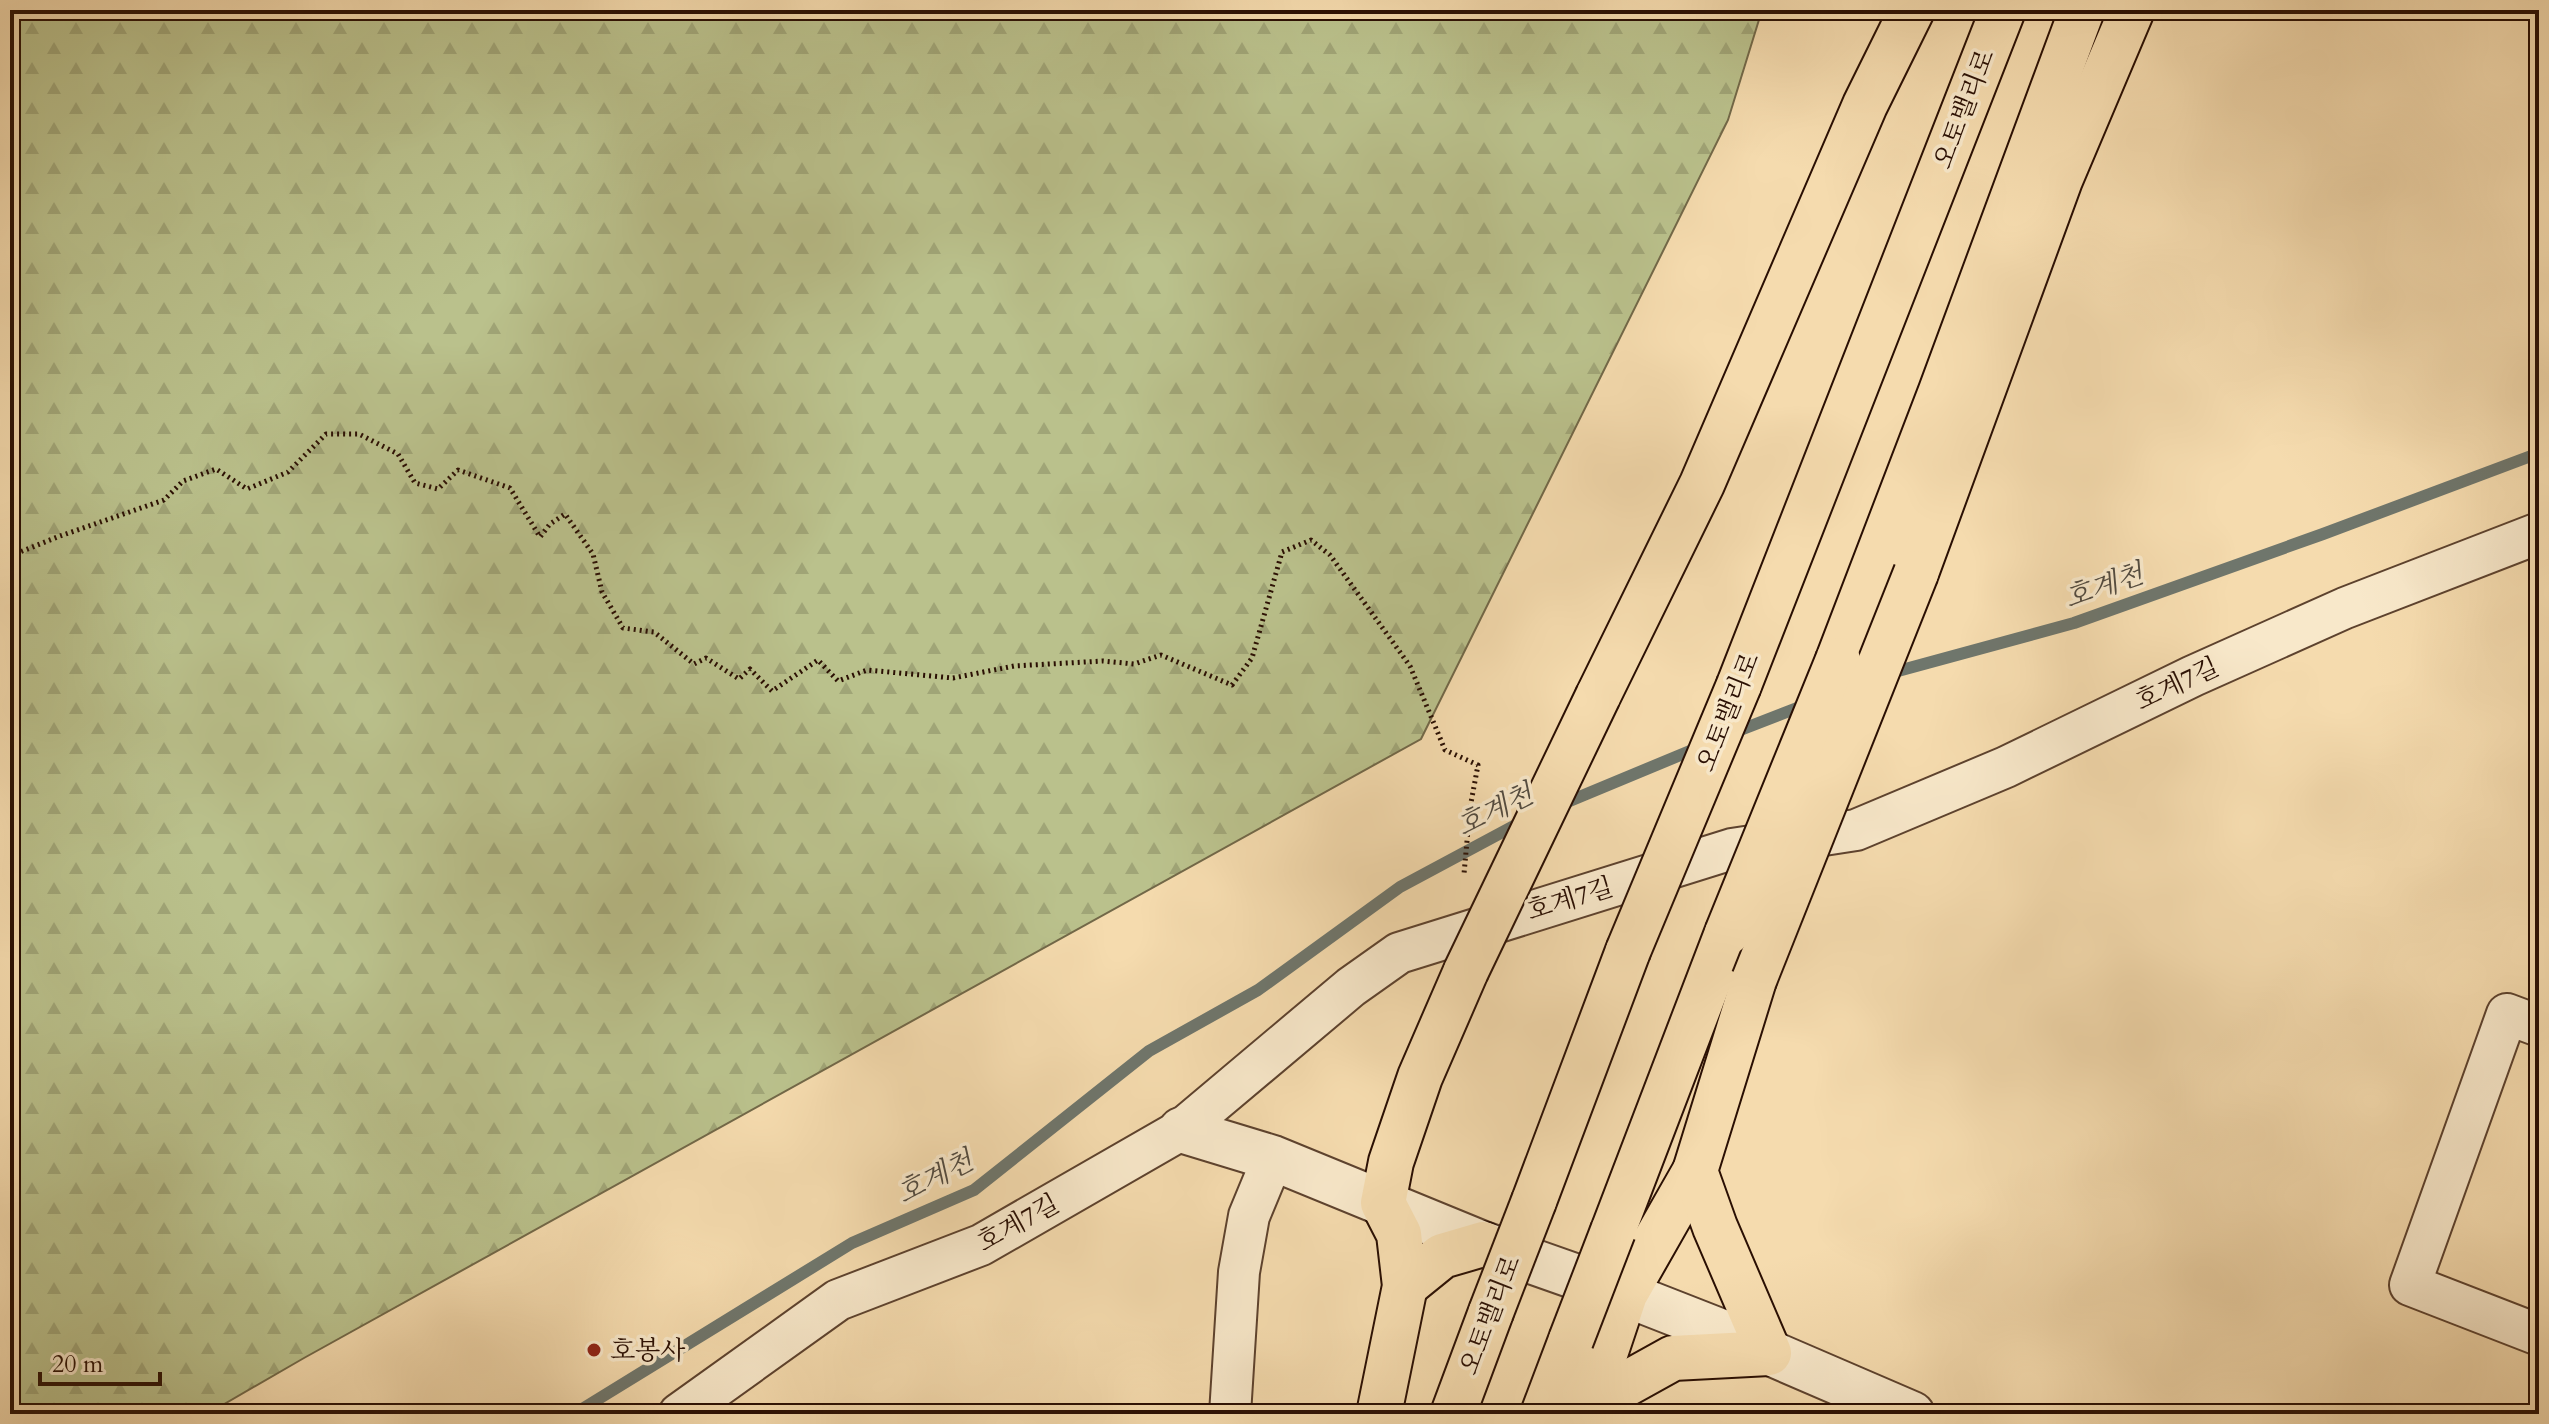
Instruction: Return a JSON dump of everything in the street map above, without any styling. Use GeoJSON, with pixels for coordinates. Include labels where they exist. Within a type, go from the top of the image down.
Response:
{"type":"FeatureCollection","features":[{"type":"Feature","properties":{"kind":"highway"},"geometry":{"type":"LineString","coordinates":[[1379,1414],[1405,1286],[1399,1234],[1383,1203],[1391,1162],[1464,952],[1598,696],[1702,484],[1865,105],[1912,10]]}},
{"type":"Feature","properties":{"kind":"highway","name":"오토밸리로"},"geometry":{"type":"LineString","coordinates":[[1453,1414],[1628,951],[1739,685],[2003,10]]}},
{"type":"Feature","properties":{"kind":"highway"},"geometry":{"type":"LineString","coordinates":[[1543,1414],[1727,933],[1838,660],[2082,10]]}},
{"type":"Feature","properties":{"kind":"highway"},"geometry":{"type":"LineString","coordinates":[[1572,1414],[1600,1369],[1625,1294],[1695,1171],[1754,980],[1916,573],[2060,180],[2132,10]]}},
{"type":"Feature","properties":{"kind":"highway"},"geometry":{"type":"LineString","coordinates":[[1572,1414],[1673,1358],[1769,1353],[1715,1227],[1695,1171]]}},
{"type":"Feature","properties":{"kind":"highway"},"geometry":{"type":"LineString","coordinates":[[1405,1286],[1442,1256],[1483,1244]]}},
{"type":"Feature","properties":{"kind":"street","name":"호계7길"},"geometry":{"type":"LineString","coordinates":[[679,1414],[838,1300],[981,1245],[1181,1130],[1351,987],[1399,953],[1464,952],[1732,849],[1856,830],[2006,767],[2193,676],[2331,614],[2539,533]]}},
{"type":"Feature","properties":{"kind":"street"},"geometry":{"type":"LineString","coordinates":[[2523,1020],[2410,1285],[2539,1335]]}},
{"type":"Feature","properties":{"kind":"street"},"geometry":{"type":"LineString","coordinates":[[1181,1130],[1273,1158],[1483,1244],[1625,1294],[1912,1414]]}},
{"type":"Feature","properties":{"kind":"street"},"geometry":{"type":"LineString","coordinates":[[1230,1414],[1239,1272],[1249,1216],[1273,1158]]}},
{"type":"Feature","properties":{"kind":"path"},"geometry":{"type":"LineString","coordinates":[[10,556],[164,500],[183,481],[216,469],[247,489],[288,472],[326,434],[359,434],[398,454],[415,483],[438,489],[458,470],[510,488],[540,537],[550,524],[565,514],[593,554],[602,592],[623,628],[654,632],[694,664],[706,658],[739,679],[750,669],[772,691],[818,660],[838,681],[867,670],[953,678],[1014,666],[1103,661],[1134,664],[1161,655],[1232,685],[1252,658],[1282,552],[1311,540],[1330,555],[1410,666],[1445,750],[1478,765],[1469,821],[1464,952]]}},
{"type":"Feature","properties":{"kind":"green space"},"geometry":{"type":"Polygon","coordinates":[[[10,10],[1762,10],[1728,120],[1421,739],[207,1414],[10,1414],[10,10]]]}},
{"type":"Feature","properties":{"kind":"waterway","name":"호계천"},"geometry":{"type":"LineString","coordinates":[[1887,674],[2074,623],[2539,453]]}},
{"type":"Feature","properties":{"kind":"waterway","name":"호계천"},"geometry":{"type":"LineString","coordinates":[[1730,734],[1810,703]]}},
{"type":"Feature","properties":{"kind":"waterway","name":"호계천"},"geometry":{"type":"LineString","coordinates":[[1560,805],[1702,746]]}},
{"type":"Feature","properties":{"kind":"waterway","name":"호계천"},"geometry":{"type":"LineString","coordinates":[[574,1414],[852,1243],[974,1190],[1149,1051],[1258,990],[1400,887],[1525,820]]}},
{"type":"Feature","properties":{"kind":"place","name":"호봉사"},"geometry":{"type":"Point","coordinates":[594,1350]}}]}
